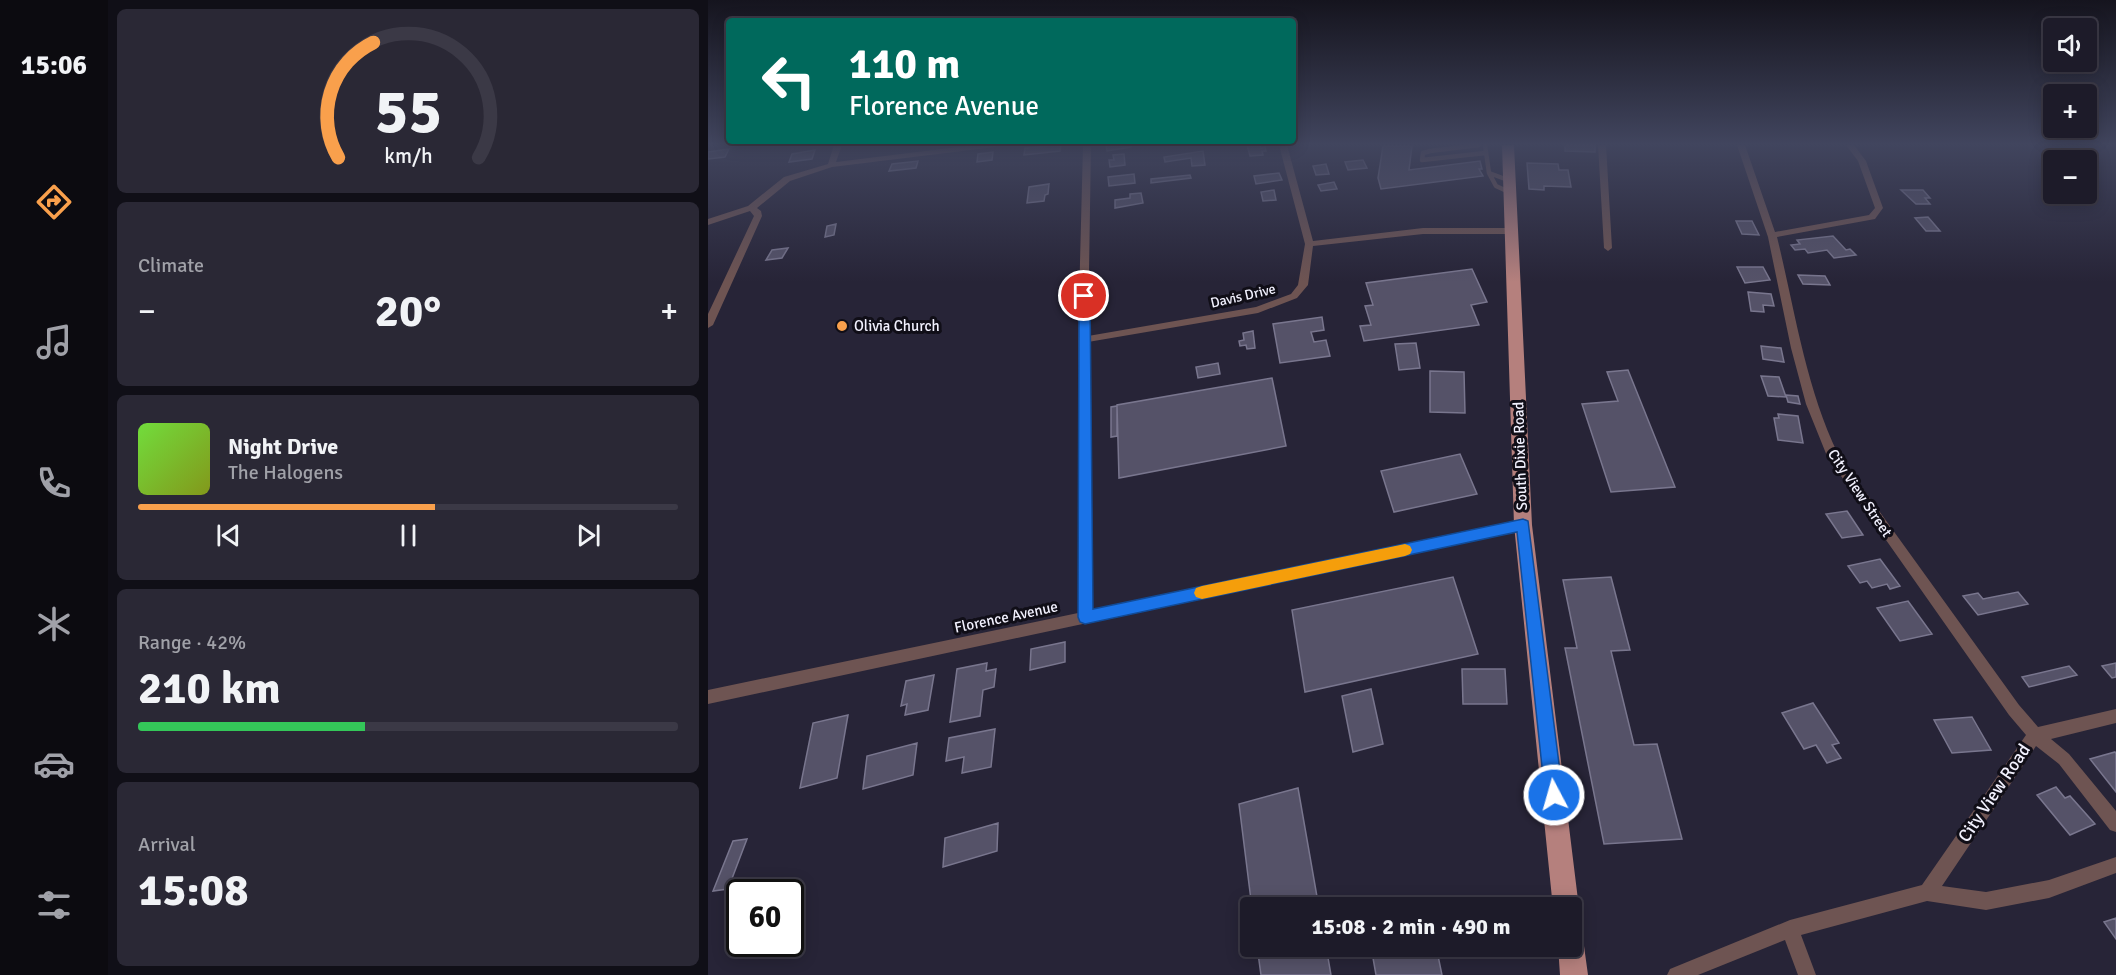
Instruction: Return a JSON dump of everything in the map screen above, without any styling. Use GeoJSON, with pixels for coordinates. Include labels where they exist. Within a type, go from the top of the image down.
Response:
{"type":"FeatureCollection","features":[{"type":"Feature","properties":{"kind":"main road","name":"South Dixie Road"},"geometry":{"type":"LineString","coordinates":[[1509,190],[1523,525],[1565,897]]}},
{"type":"Feature","properties":{"kind":"main road"},"geometry":{"type":"LineString","coordinates":[[1572,957],[1574,975]]}},
{"type":"Feature","properties":{"kind":"street"},"geometry":{"type":"LineString","coordinates":[[708,222],[751,208],[772,190]]}},
{"type":"Feature","properties":{"kind":"street"},"geometry":{"type":"LineString","coordinates":[[1085,617],[1083,340],[1086,190]]}},
{"type":"Feature","properties":{"kind":"street"},"geometry":{"type":"LineString","coordinates":[[1295,190],[1309,244],[1422,231],[1511,231]]}},
{"type":"Feature","properties":{"kind":"street"},"geometry":{"type":"LineString","coordinates":[[1605,190],[1608,248]]}},
{"type":"Feature","properties":{"kind":"street","name":"City View Street"},"geometry":{"type":"LineString","coordinates":[[1755,190],[1771,235],[1814,414],[1825,441],[1849,481],[2014,710],[2035,735]]}},
{"type":"Feature","properties":{"kind":"street"},"geometry":{"type":"LineString","coordinates":[[1771,235],[1872,217],[1880,208],[1873,190]]}},
{"type":"Feature","properties":{"kind":"street"},"geometry":{"type":"LineString","coordinates":[[708,325],[758,216],[758,211],[751,208]]}},
{"type":"Feature","properties":{"kind":"street","name":"Davis Drive"},"geometry":{"type":"LineString","coordinates":[[1083,340],[1258,310],[1288,299],[1294,296],[1303,285],[1309,244]]}},
{"type":"Feature","properties":{"kind":"street","name":"Florence Avenue"},"geometry":{"type":"LineString","coordinates":[[708,697],[1523,525]]}},
{"type":"Feature","properties":{"kind":"street"},"geometry":{"type":"LineString","coordinates":[[2035,735],[2116,716]]}},
{"type":"Feature","properties":{"kind":"street","name":"City View Road"},"geometry":{"type":"LineString","coordinates":[[1927,892],[2035,735],[2064,759],[2116,824]]}},
{"type":"Feature","properties":{"kind":"street"},"geometry":{"type":"LineString","coordinates":[[1676,975],[1791,930],[1927,892],[1986,901],[2049,889],[2116,865]]}},
{"type":"Feature","properties":{"kind":"street"},"geometry":{"type":"LineString","coordinates":[[1791,930],[1807,975]]}},
{"type":"Feature","properties":{"kind":"building"},"geometry":{"type":"Polygon","coordinates":[[[1029,190],[1048,190],[1044,201],[1027,203],[1029,190]]]}},
{"type":"Feature","properties":{"kind":"building"},"geometry":{"type":"Polygon","coordinates":[[[1274,190],[1276,200],[1263,201],[1261,192],[1274,190]]]}},
{"type":"Feature","properties":{"kind":"building"},"geometry":{"type":"Polygon","coordinates":[[[1902,190],[1923,190],[1930,198],[1925,198],[1930,204],[1916,204],[1902,190]]]}},
{"type":"Feature","properties":{"kind":"building"},"geometry":{"type":"Polygon","coordinates":[[[1141,193],[1143,203],[1115,208],[1115,200],[1130,198],[1130,194],[1141,193]]]}},
{"type":"Feature","properties":{"kind":"building"},"geometry":{"type":"Polygon","coordinates":[[[1928,217],[1940,231],[1926,231],[1915,218],[1928,217]]]}},
{"type":"Feature","properties":{"kind":"building"},"geometry":{"type":"Polygon","coordinates":[[[1736,221],[1752,221],[1759,235],[1742,234],[1736,221]]]}},
{"type":"Feature","properties":{"kind":"building"},"geometry":{"type":"Polygon","coordinates":[[[836,224],[834,235],[825,237],[827,226],[836,224]]]}},
{"type":"Feature","properties":{"kind":"building"},"geometry":{"type":"Polygon","coordinates":[[[1833,236],[1846,250],[1850,249],[1856,255],[1834,258],[1827,250],[1808,253],[1805,249],[1795,250],[1791,245],[1800,244],[1797,240],[1833,236]]]}},
{"type":"Feature","properties":{"kind":"building"},"geometry":{"type":"Polygon","coordinates":[[[788,248],[782,258],[766,260],[772,250],[788,248]]]}},
{"type":"Feature","properties":{"kind":"building"},"geometry":{"type":"Polygon","coordinates":[[[1737,267],[1763,267],[1770,280],[1745,283],[1737,267]]]}},
{"type":"Feature","properties":{"kind":"building"},"geometry":{"type":"Polygon","coordinates":[[[1472,269],[1487,302],[1471,305],[1479,325],[1364,341],[1360,326],[1371,325],[1365,306],[1373,305],[1366,283],[1472,269]]]}},
{"type":"Feature","properties":{"kind":"building"},"geometry":{"type":"Polygon","coordinates":[[[1798,275],[1825,276],[1830,285],[1803,284],[1798,275]]]}},
{"type":"Feature","properties":{"kind":"building"},"geometry":{"type":"Polygon","coordinates":[[[1748,292],[1771,294],[1774,306],[1763,305],[1764,312],[1751,311],[1748,292]]]}},
{"type":"Feature","properties":{"kind":"building"},"geometry":{"type":"Polygon","coordinates":[[[1322,317],[1324,330],[1311,332],[1314,342],[1326,340],[1330,356],[1280,363],[1273,324],[1322,317]]]}},
{"type":"Feature","properties":{"kind":"building"},"geometry":{"type":"Polygon","coordinates":[[[1253,331],[1255,348],[1247,349],[1246,345],[1240,346],[1239,341],[1244,340],[1243,333],[1253,331]]]}},
{"type":"Feature","properties":{"kind":"building"},"geometry":{"type":"Polygon","coordinates":[[[1416,343],[1420,368],[1399,370],[1395,344],[1416,343]]]}},
{"type":"Feature","properties":{"kind":"building"},"geometry":{"type":"Polygon","coordinates":[[[1761,346],[1781,348],[1784,362],[1763,359],[1761,346]]]}},
{"type":"Feature","properties":{"kind":"building"},"geometry":{"type":"Polygon","coordinates":[[[1218,363],[1220,374],[1198,378],[1196,367],[1218,363]]]}},
{"type":"Feature","properties":{"kind":"building"},"geometry":{"type":"Polygon","coordinates":[[[1628,370],[1675,487],[1611,492],[1582,404],[1618,401],[1607,372],[1628,370]]]}},
{"type":"Feature","properties":{"kind":"building"},"geometry":{"type":"Polygon","coordinates":[[[1430,371],[1464,372],[1465,413],[1430,412],[1430,371]]]}},
{"type":"Feature","properties":{"kind":"building"},"geometry":{"type":"Polygon","coordinates":[[[1761,376],[1779,377],[1786,397],[1768,396],[1761,376]]]}},
{"type":"Feature","properties":{"kind":"building"},"geometry":{"type":"Polygon","coordinates":[[[1272,378],[1286,446],[1119,478],[1117,405],[1272,378]]]}},
{"type":"Feature","properties":{"kind":"building"},"geometry":{"type":"Polygon","coordinates":[[[1786,395],[1798,396],[1800,404],[1788,402],[1786,395]]]}},
{"type":"Feature","properties":{"kind":"building"},"geometry":{"type":"Polygon","coordinates":[[[1117,406],[1117,436],[1111,437],[1111,407],[1117,406]]]}},
{"type":"Feature","properties":{"kind":"building"},"geometry":{"type":"Polygon","coordinates":[[[1778,414],[1798,416],[1803,443],[1778,440],[1774,418],[1779,418],[1778,414]]]}},
{"type":"Feature","properties":{"kind":"building"},"geometry":{"type":"Polygon","coordinates":[[[1460,454],[1477,494],[1394,512],[1381,471],[1460,454]]]}},
{"type":"Feature","properties":{"kind":"building"},"geometry":{"type":"Polygon","coordinates":[[[1847,511],[1863,535],[1842,538],[1826,514],[1847,511]]]}},
{"type":"Feature","properties":{"kind":"building"},"geometry":{"type":"Polygon","coordinates":[[[1880,559],[1900,586],[1890,589],[1887,584],[1872,588],[1867,581],[1860,583],[1848,566],[1880,559]]]}},
{"type":"Feature","properties":{"kind":"building"},"geometry":{"type":"Polygon","coordinates":[[[1453,577],[1478,654],[1305,692],[1292,610],[1453,577]]]}},
{"type":"Feature","properties":{"kind":"building"},"geometry":{"type":"Polygon","coordinates":[[[1611,577],[1630,650],[1611,651],[1634,745],[1657,744],[1682,839],[1604,844],[1565,648],[1577,648],[1563,580],[1611,577]]]}},
{"type":"Feature","properties":{"kind":"building"},"geometry":{"type":"Polygon","coordinates":[[[2018,592],[2028,604],[1978,615],[1963,596],[1978,593],[1983,599],[2018,592]]]}},
{"type":"Feature","properties":{"kind":"building"},"geometry":{"type":"Polygon","coordinates":[[[1908,601],[1932,634],[1900,641],[1877,608],[1908,601]]]}},
{"type":"Feature","properties":{"kind":"building"},"geometry":{"type":"Polygon","coordinates":[[[1065,642],[1065,662],[1030,670],[1031,649],[1065,642]]]}},
{"type":"Feature","properties":{"kind":"building"},"geometry":{"type":"Polygon","coordinates":[[[987,663],[986,671],[996,669],[994,687],[983,690],[980,716],[950,722],[957,669],[987,663]]]}},
{"type":"Feature","properties":{"kind":"building"},"geometry":{"type":"Polygon","coordinates":[[[2116,663],[2116,677],[2112,678],[2102,666],[2116,663]]]}},
{"type":"Feature","properties":{"kind":"building"},"geometry":{"type":"Polygon","coordinates":[[[2069,666],[2077,675],[2029,687],[2022,677],[2069,666]]]}},
{"type":"Feature","properties":{"kind":"building"},"geometry":{"type":"Polygon","coordinates":[[[1462,669],[1505,669],[1507,704],[1463,704],[1462,669]]]}},
{"type":"Feature","properties":{"kind":"building"},"geometry":{"type":"Polygon","coordinates":[[[934,675],[928,710],[905,715],[907,704],[901,706],[906,681],[934,675]]]}},
{"type":"Feature","properties":{"kind":"building"},"geometry":{"type":"Polygon","coordinates":[[[1371,689],[1383,744],[1353,752],[1342,696],[1371,689]]]}},
{"type":"Feature","properties":{"kind":"building"},"geometry":{"type":"Polygon","coordinates":[[[1813,703],[1839,743],[1832,745],[1841,758],[1827,763],[1816,745],[1804,749],[1782,713],[1813,703]]]}},
{"type":"Feature","properties":{"kind":"building"},"geometry":{"type":"Polygon","coordinates":[[[848,715],[837,778],[800,788],[813,723],[848,715]]]}},
{"type":"Feature","properties":{"kind":"building"},"geometry":{"type":"Polygon","coordinates":[[[1972,717],[1991,750],[1952,753],[1934,720],[1972,717]]]}},
{"type":"Feature","properties":{"kind":"building"},"geometry":{"type":"Polygon","coordinates":[[[995,729],[991,767],[962,773],[964,757],[946,761],[949,738],[995,729]]]}},
{"type":"Feature","properties":{"kind":"building"},"geometry":{"type":"Polygon","coordinates":[[[917,743],[913,775],[863,789],[867,756],[917,743]]]}},
{"type":"Feature","properties":{"kind":"building"},"geometry":{"type":"Polygon","coordinates":[[[2115,752],[2116,754],[2116,792],[2090,759],[2115,752]]]}},
{"type":"Feature","properties":{"kind":"building"},"geometry":{"type":"Polygon","coordinates":[[[2056,787],[2065,798],[2070,796],[2095,824],[2070,835],[2037,795],[2056,787]]]}},
{"type":"Feature","properties":{"kind":"building"},"geometry":{"type":"Polygon","coordinates":[[[1298,788],[1317,897],[1251,897],[1239,804],[1298,788]]]}},
{"type":"Feature","properties":{"kind":"building"},"geometry":{"type":"Polygon","coordinates":[[[998,823],[997,851],[943,867],[945,838],[998,823]]]}},
{"type":"Feature","properties":{"kind":"building"},"geometry":{"type":"Polygon","coordinates":[[[747,839],[732,879],[726,879],[726,889],[713,891],[733,841],[747,839]]]}},
{"type":"Feature","properties":{"kind":"building"},"geometry":{"type":"Polygon","coordinates":[[[2116,918],[2116,939],[2104,922],[2116,918]]]}},
{"type":"Feature","properties":{"kind":"building"},"geometry":{"type":"Polygon","coordinates":[[[1259,957],[1328,957],[1331,975],[1261,975],[1259,957]]]}},
{"type":"Feature","properties":{"kind":"building"},"geometry":{"type":"Polygon","coordinates":[[[1438,957],[1442,975],[1376,975],[1373,958],[1438,957]]]}},
{"type":"Feature","properties":{"kind":"slow traffic"},"geometry":{"type":"LineString","coordinates":[[1202,593],[1405,550]]}},
{"type":"Feature","properties":{"kind":"place","name":"Olivia Church"},"geometry":{"type":"Point","coordinates":[842,326]}},
{"type":"Feature","properties":{"kind":"route"},"geometry":{"type":"LineString","coordinates":[[1084,296],[1085,617],[1523,525],[1554,795]]}}]}
